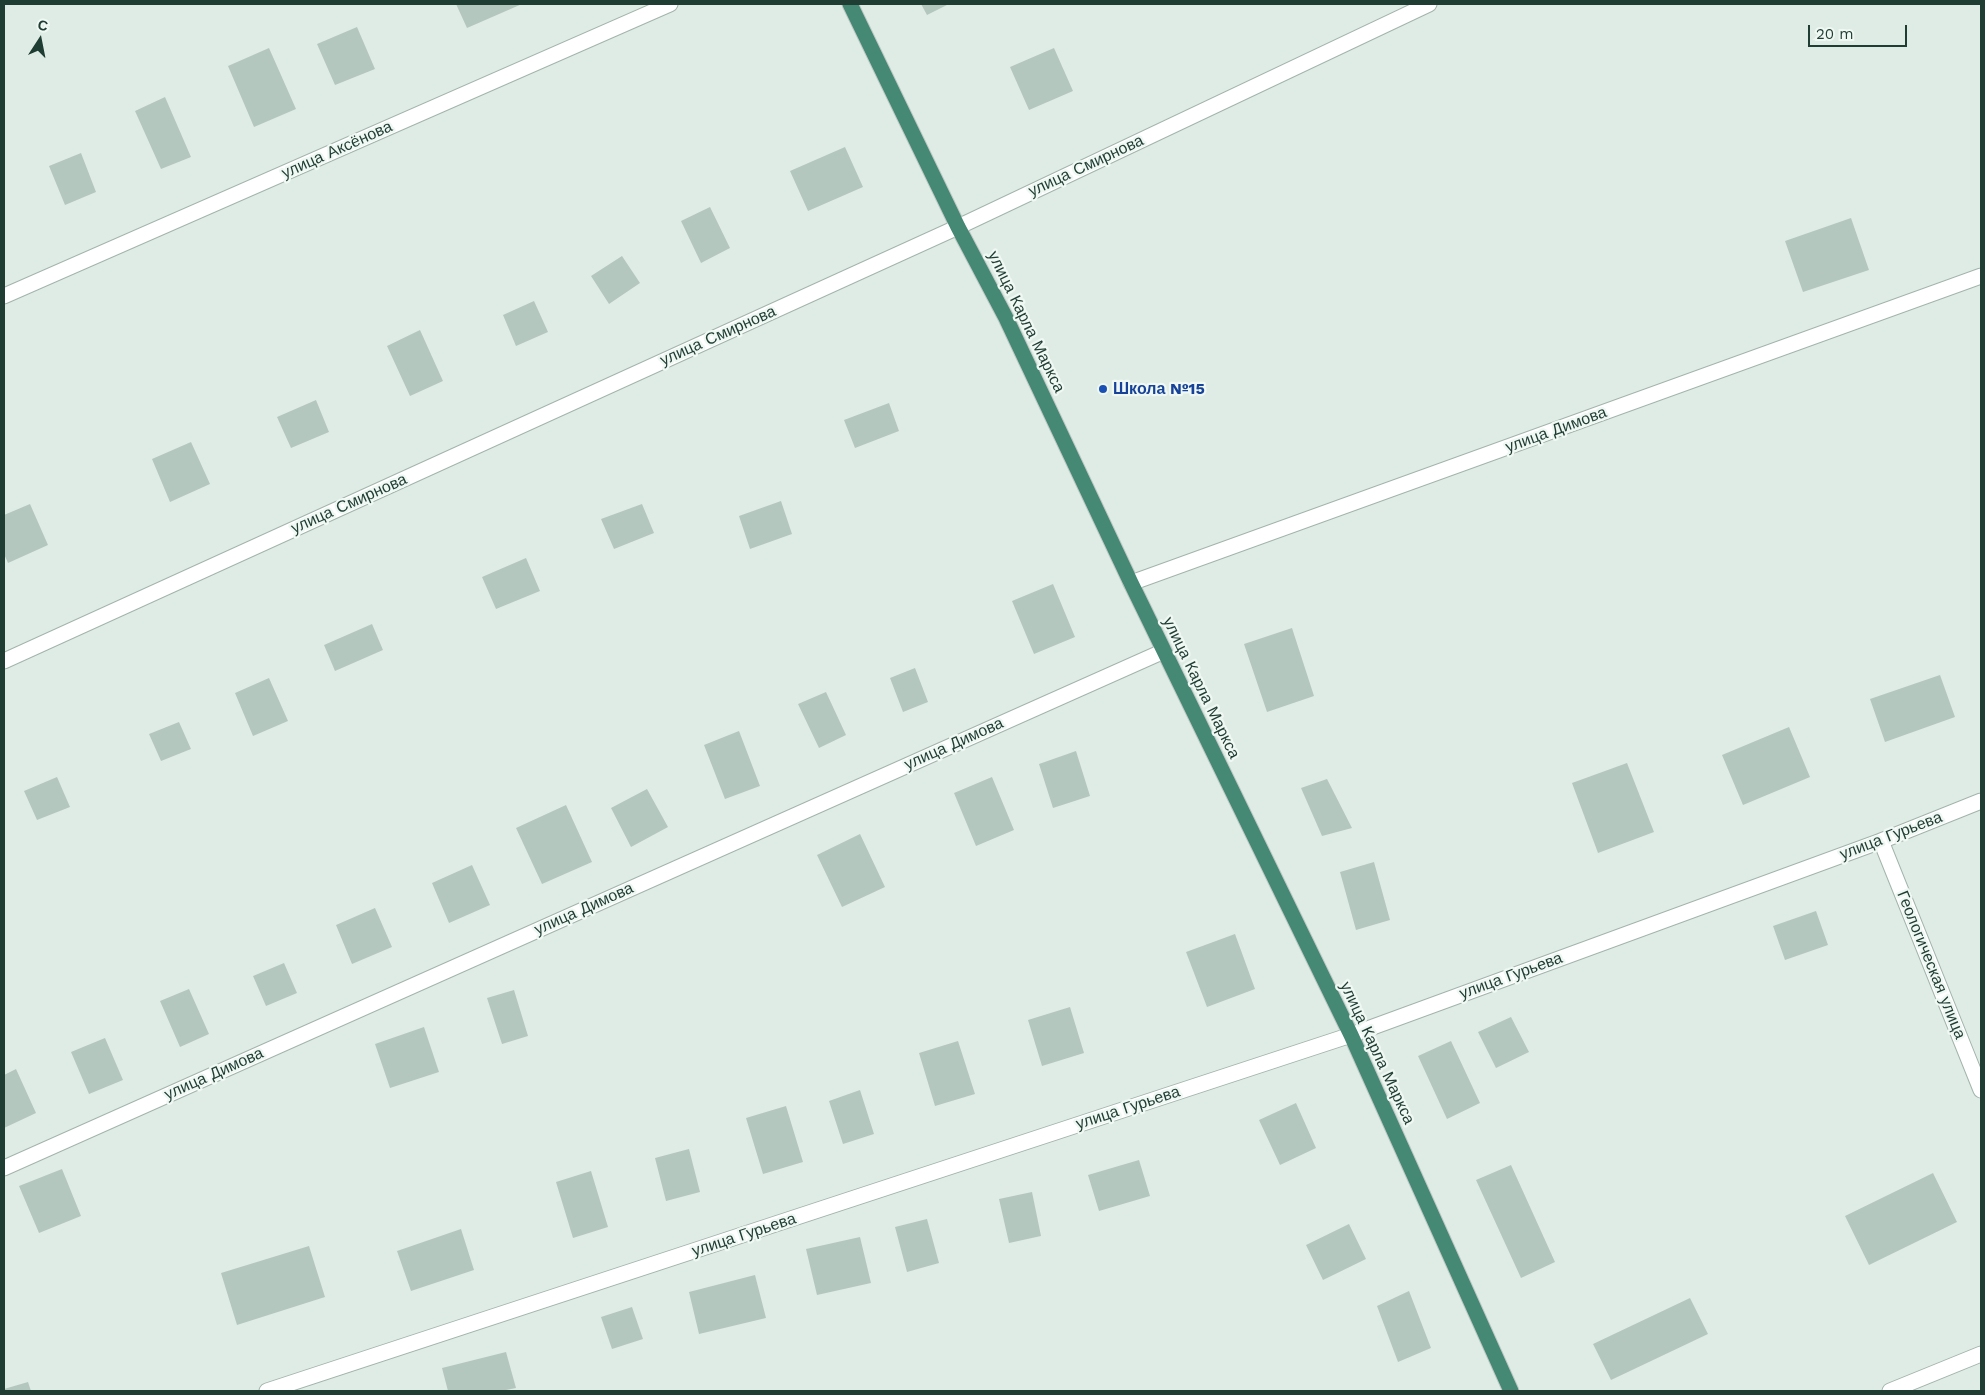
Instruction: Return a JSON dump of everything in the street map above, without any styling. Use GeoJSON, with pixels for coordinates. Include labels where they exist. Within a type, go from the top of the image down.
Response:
{"type":"FeatureCollection","features":[{"type":"Feature","properties":{"kind":"highway","name":"улица Карла Маркса"},"geometry":{"type":"LineString","coordinates":[[850,4],[958,227],[1006,318],[1164,651],[1351,1035],[1511,1391]]}},
{"type":"Feature","properties":{"kind":"street","name":"улица Аксёнова"},"geometry":{"type":"LineString","coordinates":[[4,296],[670,4]]}},
{"type":"Feature","properties":{"kind":"street","name":"улица Смирнова"},"geometry":{"type":"LineString","coordinates":[[4,661],[958,227],[1429,4]]}},
{"type":"Feature","properties":{"kind":"street","name":"улица Димова"},"geometry":{"type":"LineString","coordinates":[[1132,583],[1981,276]]}},
{"type":"Feature","properties":{"kind":"street","name":"улица Димова"},"geometry":{"type":"LineString","coordinates":[[4,1168],[1164,651]]}},
{"type":"Feature","properties":{"kind":"street","name":"улица Гурьева"},"geometry":{"type":"LineString","coordinates":[[267,1391],[1351,1035],[1881,841],[1981,801]]}},
{"type":"Feature","properties":{"kind":"street","name":"Геологическая улица"},"geometry":{"type":"LineString","coordinates":[[1881,841],[1981,1090]]}},
{"type":"Feature","properties":{"kind":"street"},"geometry":{"type":"LineString","coordinates":[[1890,1391],[1981,1354]]}},
{"type":"Feature","properties":{"kind":"building"},"geometry":{"type":"Polygon","coordinates":[[[456,4],[522,4],[467,28],[456,4]]]}},
{"type":"Feature","properties":{"kind":"building"},"geometry":{"type":"Polygon","coordinates":[[[921,4],[949,4],[927,15],[921,4]]]}},
{"type":"Feature","properties":{"kind":"building"},"geometry":{"type":"Polygon","coordinates":[[[357,27],[375,69],[335,85],[317,44],[357,27]]]}},
{"type":"Feature","properties":{"kind":"building"},"geometry":{"type":"Polygon","coordinates":[[[269,48],[296,109],[254,127],[228,66],[269,48]]]}},
{"type":"Feature","properties":{"kind":"building"},"geometry":{"type":"Polygon","coordinates":[[[1054,48],[1073,91],[1029,110],[1010,67],[1054,48]]]}},
{"type":"Feature","properties":{"kind":"building"},"geometry":{"type":"Polygon","coordinates":[[[165,97],[191,157],[161,169],[135,111],[165,97]]]}},
{"type":"Feature","properties":{"kind":"building"},"geometry":{"type":"Polygon","coordinates":[[[845,147],[863,187],[808,211],[790,171],[845,147]]]}},
{"type":"Feature","properties":{"kind":"building"},"geometry":{"type":"Polygon","coordinates":[[[81,153],[96,192],[65,205],[49,166],[81,153]]]}},
{"type":"Feature","properties":{"kind":"building"},"geometry":{"type":"Polygon","coordinates":[[[710,207],[730,248],[701,263],[681,221],[710,207]]]}},
{"type":"Feature","properties":{"kind":"building"},"geometry":{"type":"Polygon","coordinates":[[[1851,218],[1869,270],[1803,292],[1785,241],[1851,218]]]}},
{"type":"Feature","properties":{"kind":"building"},"geometry":{"type":"Polygon","coordinates":[[[622,256],[640,283],[609,304],[591,276],[622,256]]]}},
{"type":"Feature","properties":{"kind":"building"},"geometry":{"type":"Polygon","coordinates":[[[534,301],[548,332],[516,346],[503,315],[534,301]]]}},
{"type":"Feature","properties":{"kind":"building"},"geometry":{"type":"Polygon","coordinates":[[[420,330],[443,381],[410,396],[387,346],[420,330]]]}},
{"type":"Feature","properties":{"kind":"building"},"geometry":{"type":"Polygon","coordinates":[[[316,400],[329,432],[291,448],[277,417],[316,400]]]}},
{"type":"Feature","properties":{"kind":"building"},"geometry":{"type":"Polygon","coordinates":[[[889,403],[899,431],[855,448],[844,420],[889,403]]]}},
{"type":"Feature","properties":{"kind":"building"},"geometry":{"type":"Polygon","coordinates":[[[191,442],[210,484],[170,502],[152,459],[191,442]]]}},
{"type":"Feature","properties":{"kind":"building"},"geometry":{"type":"Polygon","coordinates":[[[781,501],[792,534],[750,549],[739,516],[781,501]]]}},
{"type":"Feature","properties":{"kind":"building"},"geometry":{"type":"Polygon","coordinates":[[[30,504],[48,545],[8,563],[4,554],[4,515],[30,504]]]}},
{"type":"Feature","properties":{"kind":"building"},"geometry":{"type":"Polygon","coordinates":[[[642,504],[654,533],[614,549],[601,519],[642,504]]]}},
{"type":"Feature","properties":{"kind":"building"},"geometry":{"type":"Polygon","coordinates":[[[526,558],[540,591],[496,609],[482,577],[526,558]]]}},
{"type":"Feature","properties":{"kind":"building"},"geometry":{"type":"Polygon","coordinates":[[[1053,584],[1075,637],[1034,654],[1012,601],[1053,584]]]}},
{"type":"Feature","properties":{"kind":"building"},"geometry":{"type":"Polygon","coordinates":[[[372,624],[383,650],[335,671],[324,645],[372,624]]]}},
{"type":"Feature","properties":{"kind":"building"},"geometry":{"type":"Polygon","coordinates":[[[1292,628],[1314,696],[1267,712],[1244,644],[1292,628]]]}},
{"type":"Feature","properties":{"kind":"building"},"geometry":{"type":"Polygon","coordinates":[[[915,668],[928,702],[903,712],[890,678],[915,668]]]}},
{"type":"Feature","properties":{"kind":"building"},"geometry":{"type":"Polygon","coordinates":[[[1940,675],[1955,717],[1885,742],[1870,699],[1940,675]]]}},
{"type":"Feature","properties":{"kind":"building"},"geometry":{"type":"Polygon","coordinates":[[[269,678],[288,721],[253,736],[235,693],[269,678]]]}},
{"type":"Feature","properties":{"kind":"building"},"geometry":{"type":"Polygon","coordinates":[[[826,692],[846,735],[819,748],[798,704],[826,692]]]}},
{"type":"Feature","properties":{"kind":"building"},"geometry":{"type":"Polygon","coordinates":[[[179,722],[191,749],[161,761],[149,734],[179,722]]]}},
{"type":"Feature","properties":{"kind":"building"},"geometry":{"type":"Polygon","coordinates":[[[1789,727],[1810,777],[1743,805],[1722,755],[1789,727]]]}},
{"type":"Feature","properties":{"kind":"building"},"geometry":{"type":"Polygon","coordinates":[[[739,731],[760,786],[725,799],[704,745],[739,731]]]}},
{"type":"Feature","properties":{"kind":"building"},"geometry":{"type":"Polygon","coordinates":[[[1076,751],[1090,796],[1053,808],[1039,764],[1076,751]]]}},
{"type":"Feature","properties":{"kind":"building"},"geometry":{"type":"Polygon","coordinates":[[[1627,763],[1654,832],[1598,853],[1572,783],[1627,763]]]}},
{"type":"Feature","properties":{"kind":"building"},"geometry":{"type":"Polygon","coordinates":[[[57,777],[70,807],[37,820],[24,791],[57,777]]]}},
{"type":"Feature","properties":{"kind":"building"},"geometry":{"type":"Polygon","coordinates":[[[992,777],[1014,830],[976,846],[954,793],[992,777]]]}},
{"type":"Feature","properties":{"kind":"building"},"geometry":{"type":"Polygon","coordinates":[[[1327,779],[1352,828],[1322,836],[1301,788],[1327,779]]]}},
{"type":"Feature","properties":{"kind":"building"},"geometry":{"type":"Polygon","coordinates":[[[647,789],[668,827],[631,847],[611,808],[647,789]]]}},
{"type":"Feature","properties":{"kind":"building"},"geometry":{"type":"Polygon","coordinates":[[[566,805],[592,862],[542,884],[516,828],[566,805]]]}},
{"type":"Feature","properties":{"kind":"building"},"geometry":{"type":"Polygon","coordinates":[[[860,834],[885,887],[842,907],[817,855],[860,834]]]}},
{"type":"Feature","properties":{"kind":"building"},"geometry":{"type":"Polygon","coordinates":[[[1374,862],[1390,920],[1356,930],[1340,872],[1374,862]]]}},
{"type":"Feature","properties":{"kind":"building"},"geometry":{"type":"Polygon","coordinates":[[[472,865],[490,905],[449,923],[432,883],[472,865]]]}},
{"type":"Feature","properties":{"kind":"building"},"geometry":{"type":"Polygon","coordinates":[[[375,908],[392,947],[352,964],[336,925],[375,908]]]}},
{"type":"Feature","properties":{"kind":"building"},"geometry":{"type":"Polygon","coordinates":[[[1816,911],[1828,945],[1785,960],[1773,926],[1816,911]]]}},
{"type":"Feature","properties":{"kind":"building"},"geometry":{"type":"Polygon","coordinates":[[[1235,934],[1255,989],[1207,1007],[1186,952],[1235,934]]]}},
{"type":"Feature","properties":{"kind":"building"},"geometry":{"type":"Polygon","coordinates":[[[284,963],[297,993],[266,1006],[253,976],[284,963]]]}},
{"type":"Feature","properties":{"kind":"building"},"geometry":{"type":"Polygon","coordinates":[[[189,989],[209,1034],[180,1047],[160,1001],[189,989]]]}},
{"type":"Feature","properties":{"kind":"building"},"geometry":{"type":"Polygon","coordinates":[[[514,990],[528,1036],[502,1044],[487,998],[514,990]]]}},
{"type":"Feature","properties":{"kind":"building"},"geometry":{"type":"Polygon","coordinates":[[[1070,1007],[1084,1053],[1042,1066],[1028,1020],[1070,1007]]]}},
{"type":"Feature","properties":{"kind":"building"},"geometry":{"type":"Polygon","coordinates":[[[1511,1017],[1529,1052],[1496,1068],[1478,1032],[1511,1017]]]}},
{"type":"Feature","properties":{"kind":"building"},"geometry":{"type":"Polygon","coordinates":[[[424,1027],[439,1072],[390,1088],[375,1044],[424,1027]]]}},
{"type":"Feature","properties":{"kind":"building"},"geometry":{"type":"Polygon","coordinates":[[[105,1038],[123,1080],[89,1094],[71,1052],[105,1038]]]}},
{"type":"Feature","properties":{"kind":"building"},"geometry":{"type":"Polygon","coordinates":[[[958,1041],[975,1094],[935,1106],[919,1053],[958,1041]]]}},
{"type":"Feature","properties":{"kind":"building"},"geometry":{"type":"Polygon","coordinates":[[[1451,1041],[1480,1103],[1447,1119],[1418,1056],[1451,1041]]]}},
{"type":"Feature","properties":{"kind":"building"},"geometry":{"type":"Polygon","coordinates":[[[16,1069],[36,1113],[4,1128],[4,1075],[16,1069]]]}},
{"type":"Feature","properties":{"kind":"building"},"geometry":{"type":"Polygon","coordinates":[[[860,1090],[874,1134],[843,1144],[829,1101],[860,1090]]]}},
{"type":"Feature","properties":{"kind":"building"},"geometry":{"type":"Polygon","coordinates":[[[1296,1103],[1316,1148],[1280,1165],[1259,1120],[1296,1103]]]}},
{"type":"Feature","properties":{"kind":"building"},"geometry":{"type":"Polygon","coordinates":[[[786,1106],[803,1162],[763,1174],[746,1118],[786,1106]]]}},
{"type":"Feature","properties":{"kind":"building"},"geometry":{"type":"Polygon","coordinates":[[[689,1149],[700,1192],[666,1201],[655,1158],[689,1149]]]}},
{"type":"Feature","properties":{"kind":"building"},"geometry":{"type":"Polygon","coordinates":[[[1139,1160],[1150,1196],[1099,1211],[1088,1175],[1139,1160]]]}},
{"type":"Feature","properties":{"kind":"building"},"geometry":{"type":"Polygon","coordinates":[[[1511,1165],[1555,1262],[1521,1278],[1476,1180],[1511,1165]]]}},
{"type":"Feature","properties":{"kind":"building"},"geometry":{"type":"Polygon","coordinates":[[[62,1169],[81,1216],[39,1233],[19,1186],[62,1169]]]}},
{"type":"Feature","properties":{"kind":"building"},"geometry":{"type":"Polygon","coordinates":[[[591,1171],[608,1227],[573,1238],[556,1182],[591,1171]]]}},
{"type":"Feature","properties":{"kind":"building"},"geometry":{"type":"Polygon","coordinates":[[[1933,1173],[1957,1222],[1869,1265],[1845,1216],[1933,1173]]]}},
{"type":"Feature","properties":{"kind":"building"},"geometry":{"type":"Polygon","coordinates":[[[1032,1192],[1041,1236],[1009,1243],[999,1199],[1032,1192]]]}},
{"type":"Feature","properties":{"kind":"building"},"geometry":{"type":"Polygon","coordinates":[[[927,1219],[939,1263],[907,1272],[895,1227],[927,1219]]]}},
{"type":"Feature","properties":{"kind":"building"},"geometry":{"type":"Polygon","coordinates":[[[1349,1224],[1366,1259],[1323,1280],[1306,1245],[1349,1224]]]}},
{"type":"Feature","properties":{"kind":"building"},"geometry":{"type":"Polygon","coordinates":[[[461,1229],[474,1270],[411,1291],[397,1251],[461,1229]]]}},
{"type":"Feature","properties":{"kind":"building"},"geometry":{"type":"Polygon","coordinates":[[[860,1237],[871,1283],[817,1295],[806,1249],[860,1237]]]}},
{"type":"Feature","properties":{"kind":"building"},"geometry":{"type":"Polygon","coordinates":[[[309,1246],[325,1297],[237,1325],[221,1273],[309,1246]]]}},
{"type":"Feature","properties":{"kind":"building"},"geometry":{"type":"Polygon","coordinates":[[[755,1275],[766,1318],[699,1334],[689,1292],[755,1275]]]}},
{"type":"Feature","properties":{"kind":"building"},"geometry":{"type":"Polygon","coordinates":[[[1409,1291],[1431,1348],[1398,1362],[1377,1306],[1409,1291]]]}},
{"type":"Feature","properties":{"kind":"building"},"geometry":{"type":"Polygon","coordinates":[[[1690,1298],[1708,1334],[1611,1380],[1593,1344],[1690,1298]]]}},
{"type":"Feature","properties":{"kind":"building"},"geometry":{"type":"Polygon","coordinates":[[[632,1307],[643,1339],[612,1349],[601,1317],[632,1307]]]}},
{"type":"Feature","properties":{"kind":"building"},"geometry":{"type":"Polygon","coordinates":[[[506,1352],[516,1388],[501,1391],[448,1391],[442,1368],[506,1352]]]}},
{"type":"Feature","properties":{"kind":"building"},"geometry":{"type":"Polygon","coordinates":[[[28,1382],[31,1391],[4,1391],[4,1389],[28,1382]]]}},
{"type":"Feature","properties":{"kind":"place","name":"Школа №15"},"geometry":{"type":"Point","coordinates":[1103,389]}}]}
